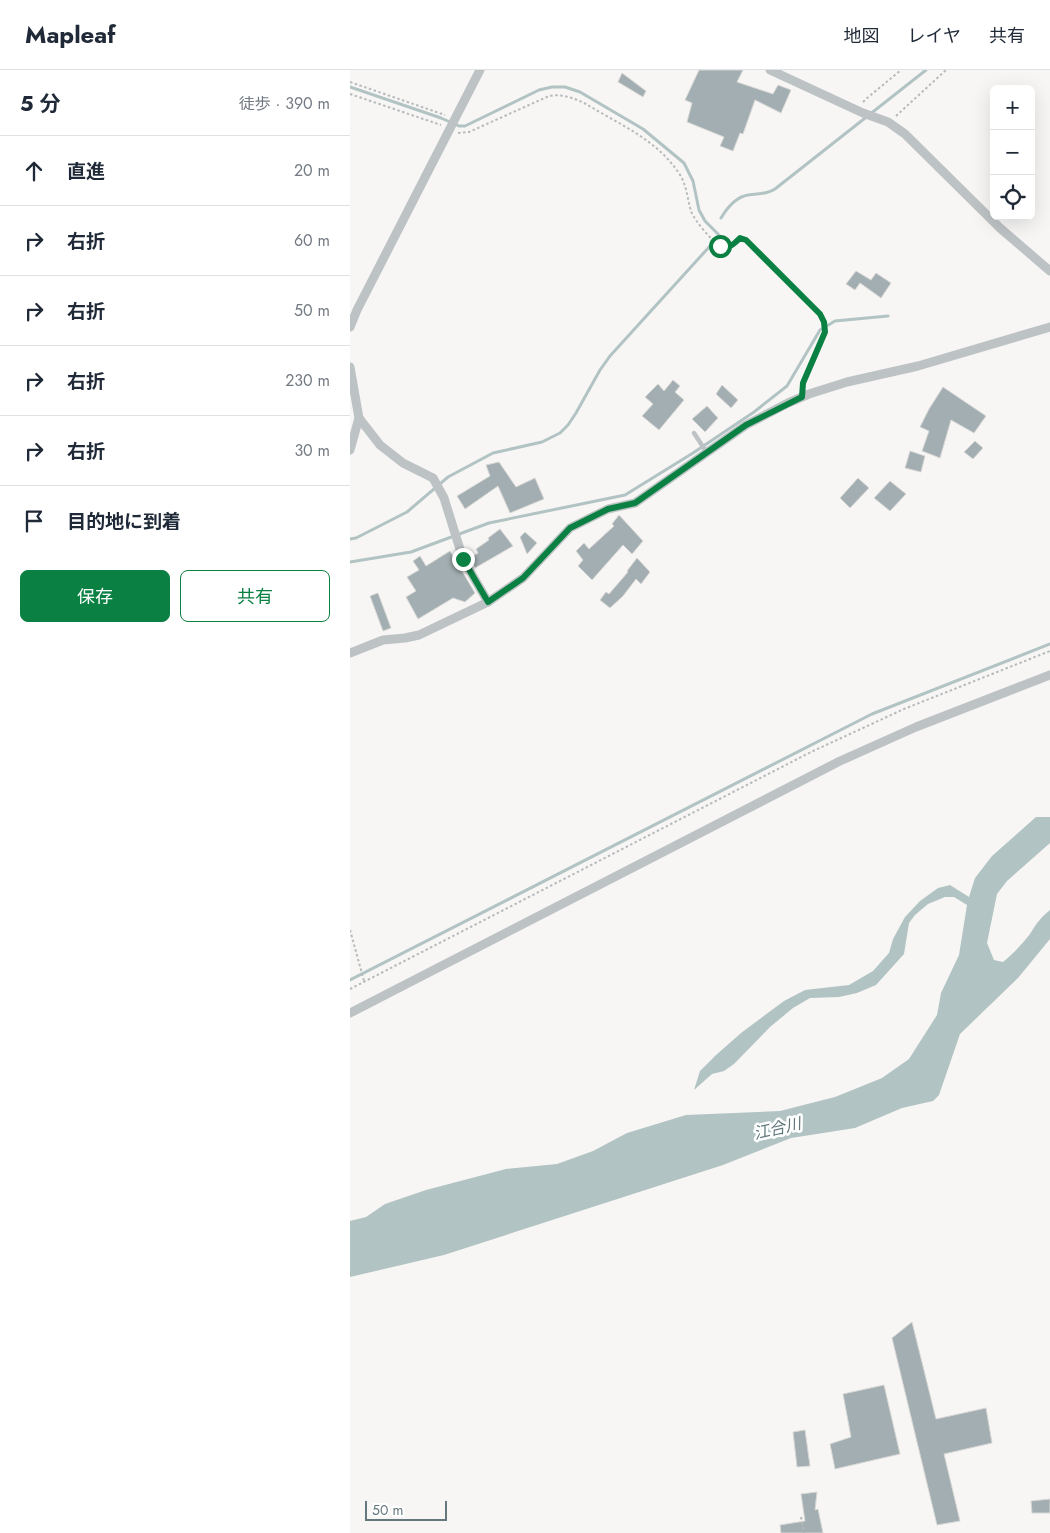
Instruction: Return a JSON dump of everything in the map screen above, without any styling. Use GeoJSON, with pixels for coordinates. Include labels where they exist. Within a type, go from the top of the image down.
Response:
{"type":"FeatureCollection","features":[{"type":"Feature","properties":{"kind":"street"},"geometry":{"type":"LineString","coordinates":[[350,328],[357,310],[480,70]]}},
{"type":"Feature","properties":{"kind":"street"},"geometry":{"type":"LineString","coordinates":[[770,70],[861,112],[888,122],[905,134],[1000,228],[1050,271]]}},
{"type":"Feature","properties":{"kind":"street"},"geometry":{"type":"LineString","coordinates":[[350,653],[383,640],[419,635],[488,602],[523,578],[570,528],[608,509],[635,503],[746,425],[802,397],[847,382],[918,366],[1050,327]]}},
{"type":"Feature","properties":{"kind":"street"},"geometry":{"type":"LineString","coordinates":[[350,367],[359,418],[350,450]]}},
{"type":"Feature","properties":{"kind":"street"},"geometry":{"type":"LineString","coordinates":[[359,418],[380,445],[403,464],[434,479],[454,528],[463,559],[488,602]]}},
{"type":"Feature","properties":{"kind":"street"},"geometry":{"type":"LineString","coordinates":[[350,1013],[840,761],[916,727],[1050,675]]}},
{"type":"Feature","properties":{"kind":"lane"},"geometry":{"type":"LineString","coordinates":[[694,433],[707,452]]}},
{"type":"Feature","properties":{"kind":"path"},"geometry":{"type":"LineString","coordinates":[[861,112],[866,99],[901,70]]}},
{"type":"Feature","properties":{"kind":"path"},"geometry":{"type":"LineString","coordinates":[[888,122],[946,70]]}},
{"type":"Feature","properties":{"kind":"path"},"geometry":{"type":"LineString","coordinates":[[350,82],[452,124],[458,133],[469,132],[549,96],[568,97],[580,101],[633,131],[658,150],[677,170],[683,179],[691,211],[696,222],[704,231],[720,246],[725,248],[731,246],[740,238],[746,240],[820,314],[824,322],[825,332],[803,383],[802,397]]}},
{"type":"Feature","properties":{"kind":"path"},"geometry":{"type":"LineString","coordinates":[[350,94],[442,125],[452,124]]}},
{"type":"Feature","properties":{"kind":"path"},"geometry":{"type":"LineString","coordinates":[[350,988],[811,752],[904,709],[1050,651]]}},
{"type":"Feature","properties":{"kind":"path"},"geometry":{"type":"LineString","coordinates":[[350,930],[364,982]]}},
{"type":"Feature","properties":{"kind":"path"},"geometry":{"type":"LineString","coordinates":[[801,1517],[804,1533]]}},
{"type":"Feature","properties":{"kind":"water","name":"江合川"},"geometry":{"type":"Polygon","coordinates":[[[1036,817],[1050,817],[1050,843],[1007,881],[997,894],[987,943],[994,960],[1003,962],[1021,945],[1050,910],[1050,939],[1018,978],[960,1034],[939,1095],[933,1101],[902,1108],[855,1128],[791,1138],[723,1165],[444,1255],[350,1277],[350,1221],[366,1217],[385,1204],[426,1190],[506,1169],[557,1164],[593,1151],[627,1133],[686,1115],[780,1111],[835,1097],[882,1078],[909,1059],[937,1015],[941,993],[959,955],[967,905],[954,897],[945,897],[928,904],[915,915],[909,923],[904,954],[876,985],[857,993],[839,997],[810,998],[793,1008],[770,1027],[734,1064],[724,1071],[712,1074],[694,1090],[700,1071],[715,1056],[741,1033],[784,1001],[805,990],[849,985],[873,971],[889,953],[893,939],[905,917],[920,901],[938,888],[950,885],[969,897],[975,878],[992,856],[1036,817]]]}},
{"type":"Feature","properties":{"kind":"building"},"geometry":{"type":"Polygon","coordinates":[[[699,70],[743,70],[737,82],[773,94],[778,85],[791,90],[781,113],[755,100],[743,134],[740,133],[733,151],[720,146],[724,137],[687,122],[692,103],[685,100],[699,70]]]}},
{"type":"Feature","properties":{"kind":"building"},"geometry":{"type":"Polygon","coordinates":[[[622,73],[646,91],[643,97],[618,82],[622,73]]]}},
{"type":"Feature","properties":{"kind":"building"},"geometry":{"type":"Polygon","coordinates":[[[856,271],[871,280],[876,273],[891,283],[881,298],[860,283],[855,290],[846,284],[856,271]]]}},
{"type":"Feature","properties":{"kind":"building"},"geometry":{"type":"Polygon","coordinates":[[[673,380],[680,386],[675,392],[684,400],[659,430],[642,416],[653,404],[645,397],[658,384],[664,391],[673,380]]]}},
{"type":"Feature","properties":{"kind":"building"},"geometry":{"type":"Polygon","coordinates":[[[722,385],[738,400],[731,408],[716,394],[722,385]]]}},
{"type":"Feature","properties":{"kind":"building"},"geometry":{"type":"Polygon","coordinates":[[[943,387],[986,416],[974,433],[951,420],[940,458],[922,451],[929,431],[920,427],[943,387]]]}},
{"type":"Feature","properties":{"kind":"building"},"geometry":{"type":"Polygon","coordinates":[[[707,406],[718,418],[705,432],[692,419],[707,406]]]}},
{"type":"Feature","properties":{"kind":"building"},"geometry":{"type":"Polygon","coordinates":[[[975,441],[983,448],[973,459],[964,452],[975,441]]]}},
{"type":"Feature","properties":{"kind":"building"},"geometry":{"type":"Polygon","coordinates":[[[910,451],[925,456],[921,472],[905,468],[910,451]]]}},
{"type":"Feature","properties":{"kind":"building"},"geometry":{"type":"Polygon","coordinates":[[[499,462],[516,487],[535,478],[544,499],[510,513],[498,486],[465,509],[457,496],[490,476],[486,465],[499,462]]]}},
{"type":"Feature","properties":{"kind":"building"},"geometry":{"type":"Polygon","coordinates":[[[858,478],[869,488],[850,508],[840,498],[858,478]]]}},
{"type":"Feature","properties":{"kind":"building"},"geometry":{"type":"Polygon","coordinates":[[[890,481],[906,494],[890,511],[874,498],[890,481]]]}},
{"type":"Feature","properties":{"kind":"building"},"geometry":{"type":"Polygon","coordinates":[[[619,515],[643,541],[632,554],[623,545],[592,580],[578,566],[583,560],[576,551],[584,543],[589,549],[614,526],[612,524],[619,515]]]}},
{"type":"Feature","properties":{"kind":"building"},"geometry":{"type":"Polygon","coordinates":[[[500,529],[513,546],[475,568],[470,558],[478,553],[476,549],[500,529]]]}},
{"type":"Feature","properties":{"kind":"building"},"geometry":{"type":"Polygon","coordinates":[[[525,532],[537,543],[527,554],[520,537],[525,532]]]}},
{"type":"Feature","properties":{"kind":"building"},"geometry":{"type":"Polygon","coordinates":[[[450,551],[475,593],[465,602],[453,598],[418,619],[406,597],[416,591],[407,577],[419,570],[413,561],[420,556],[426,566],[450,551]]]}},
{"type":"Feature","properties":{"kind":"building"},"geometry":{"type":"Polygon","coordinates":[[[637,558],[650,572],[641,584],[636,579],[623,596],[610,608],[600,600],[606,592],[609,594],[637,558]]]}},
{"type":"Feature","properties":{"kind":"building"},"geometry":{"type":"Polygon","coordinates":[[[378,593],[391,628],[383,631],[370,596],[378,593]]]}},
{"type":"Feature","properties":{"kind":"building"},"geometry":{"type":"Polygon","coordinates":[[[912,1322],[936,1419],[986,1408],[992,1443],[944,1454],[960,1521],[937,1525],[892,1338],[912,1322]]]}},
{"type":"Feature","properties":{"kind":"building"},"geometry":{"type":"Polygon","coordinates":[[[884,1385],[900,1454],[835,1469],[830,1444],[851,1437],[843,1394],[884,1385]]]}},
{"type":"Feature","properties":{"kind":"building"},"geometry":{"type":"Polygon","coordinates":[[[805,1430],[810,1466],[797,1467],[793,1432],[805,1430]]]}},
{"type":"Feature","properties":{"kind":"building"},"geometry":{"type":"Polygon","coordinates":[[[817,1492],[815,1510],[818,1509],[823,1533],[781,1533],[780,1525],[805,1521],[801,1494],[817,1492]]]}},
{"type":"Feature","properties":{"kind":"building"},"geometry":{"type":"Polygon","coordinates":[[[1050,1499],[1050,1513],[1032,1513],[1031,1501],[1050,1499]]]}},
{"type":"Feature","properties":{"kind":"waterway"},"geometry":{"type":"LineString","coordinates":[[721,218],[739,198],[775,189],[926,70]]}},
{"type":"Feature","properties":{"kind":"waterway"},"geometry":{"type":"LineString","coordinates":[[350,87],[459,126],[465,126],[539,90],[565,87],[580,92],[643,129],[684,163],[693,181],[699,210],[705,221],[719,235],[717,238]]}},
{"type":"Feature","properties":{"kind":"waterway"},"geometry":{"type":"LineString","coordinates":[[350,539],[356,538],[407,512],[448,477],[493,453],[542,442],[560,433],[576,413],[610,356],[710,246]]}},
{"type":"Feature","properties":{"kind":"waterway"},"geometry":{"type":"LineString","coordinates":[[350,562],[411,552],[489,523],[625,495],[754,412],[787,386],[820,330],[835,321],[888,316]]}},
{"type":"Feature","properties":{"kind":"waterway"},"geometry":{"type":"LineString","coordinates":[[350,980],[872,714],[1050,644]]}},
{"type":"Feature","properties":{"kind":"route"},"geometry":{"type":"LineString","coordinates":[[463,559],[488,602],[523,578],[570,528],[608,509],[635,503],[746,425],[802,397],[803,383],[825,332],[824,322],[820,314],[746,240],[740,238],[731,246],[725,248],[720,246]]}}]}
